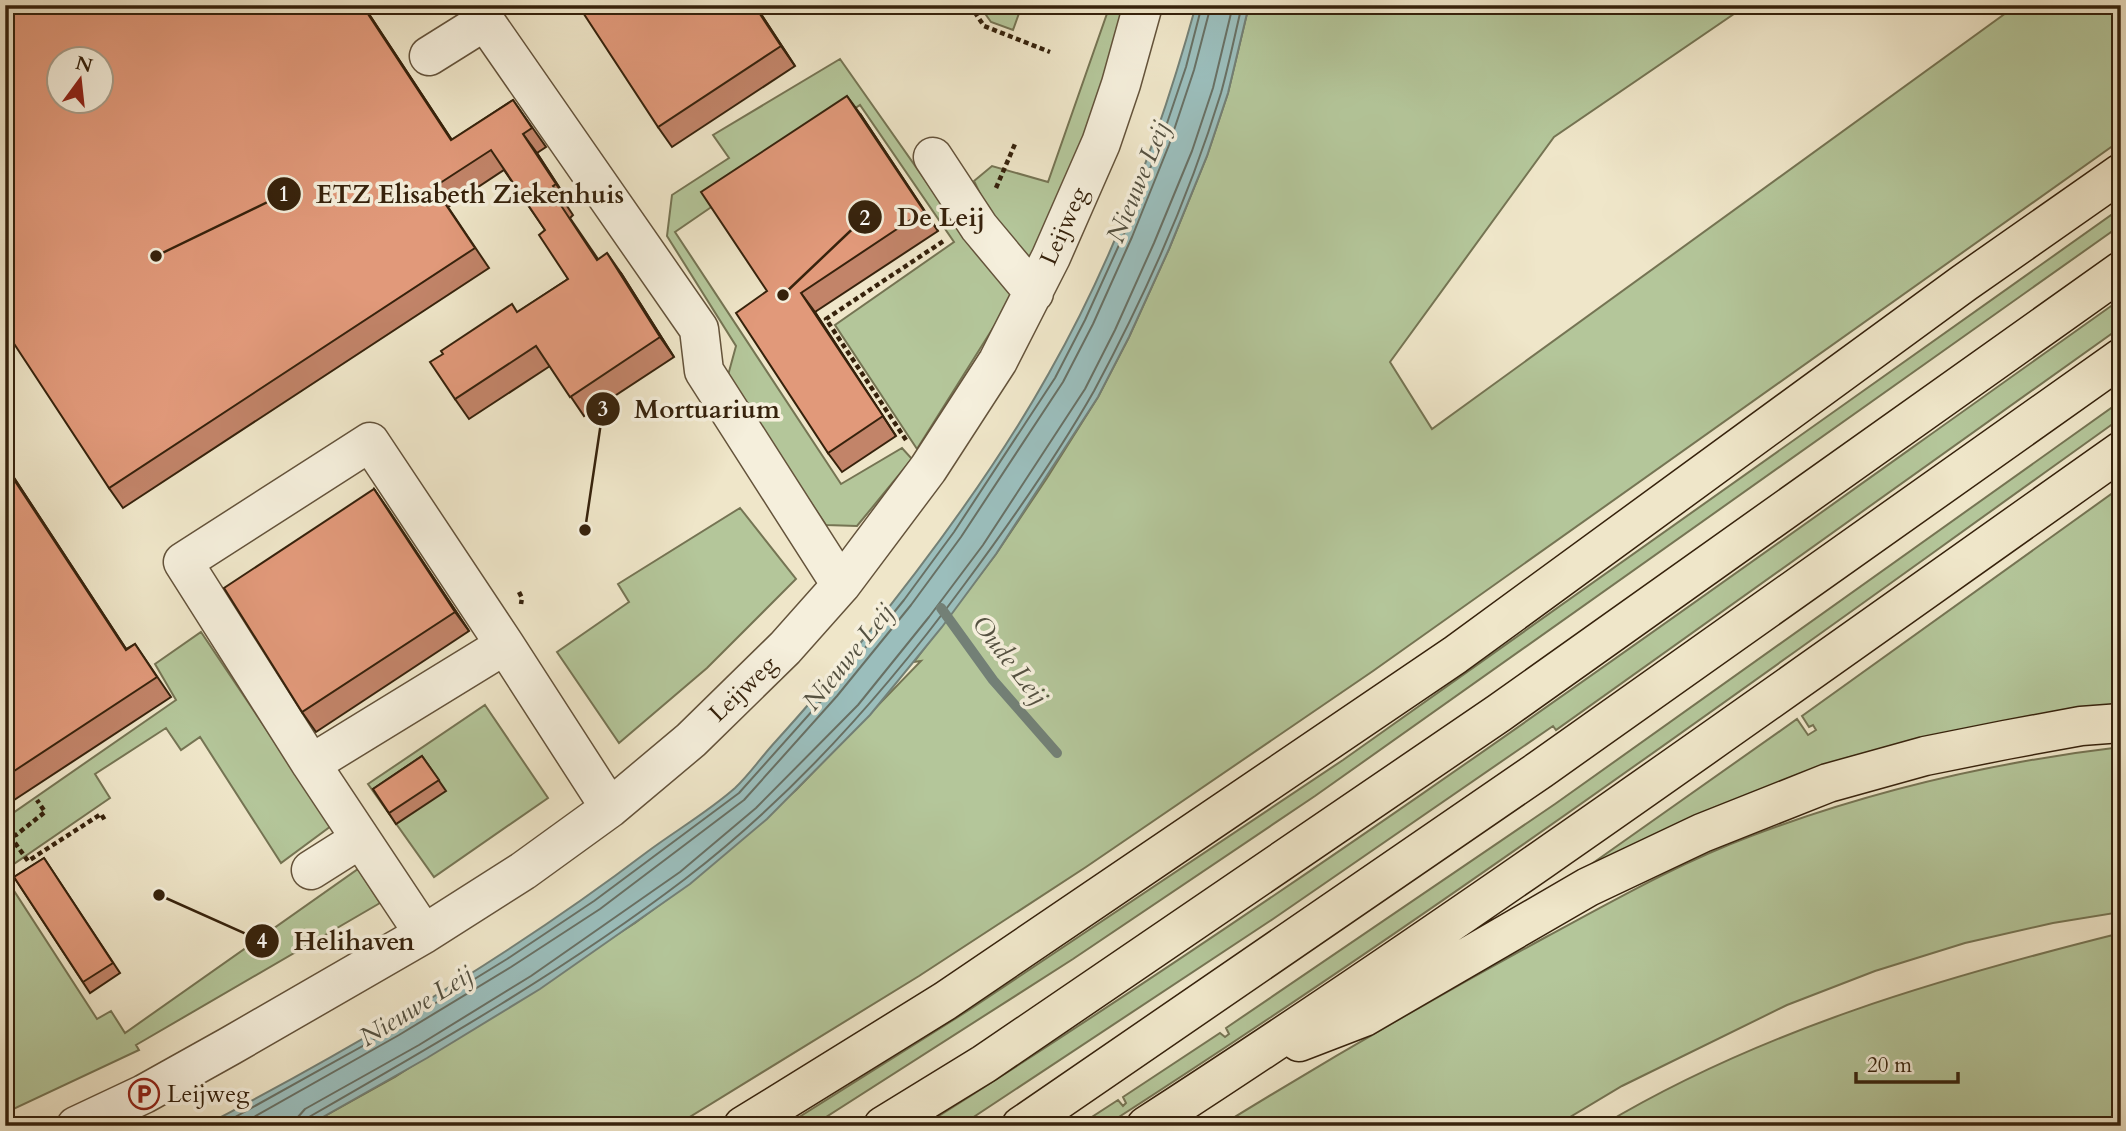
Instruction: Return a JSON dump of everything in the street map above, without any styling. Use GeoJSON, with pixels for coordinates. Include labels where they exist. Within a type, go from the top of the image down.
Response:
{"type":"FeatureCollection","features":[{"type":"Feature","properties":{"kind":"highway"},"geometry":{"type":"LineString","coordinates":[[743,1126],[945,1001],[1455,654],[1964,283],[2121,173]]}},
{"type":"Feature","properties":{"kind":"highway"},"geometry":{"type":"LineString","coordinates":[[883,1126],[984,1064],[1500,713],[2121,271]]}},
{"type":"Feature","properties":{"kind":"highway"},"geometry":{"type":"LineString","coordinates":[[1021,1126],[1541,769],[2121,358]]}},
{"type":"Feature","properties":{"kind":"highway"},"geometry":{"type":"LineString","coordinates":[[1146,1126],[1242,1064],[1590,826],[2121,451]]}},
{"type":"Feature","properties":{"kind":"highway"},"geometry":{"type":"LineString","coordinates":[[1242,1064],[1364,1017],[1588,887],[1702,834],[1828,783],[1925,756],[2081,726],[2121,723]]}},
{"type":"Feature","properties":{"kind":"street","name":"Leijweg"},"geometry":{"type":"LineString","coordinates":[[76,1126],[155,1088],[424,934],[523,871],[610,808],[691,740],[785,648],[841,585],[963,417],[998,361],[1034,293],[1101,143],[1143,5]]}},
{"type":"Feature","properties":{"kind":"street"},"geometry":{"type":"LineString","coordinates":[[429,56],[485,21],[699,328],[704,371],[841,585]]}},
{"type":"Feature","properties":{"kind":"street"},"geometry":{"type":"LineString","coordinates":[[933,157],[979,227],[1034,293]]}},
{"type":"Feature","properties":{"kind":"street"},"geometry":{"type":"LineString","coordinates":[[424,934],[311,764],[183,562],[370,442],[610,808]]}},
{"type":"Feature","properties":{"kind":"street"},"geometry":{"type":"LineString","coordinates":[[311,764],[505,645]]}},
{"type":"Feature","properties":{"kind":"street"},"geometry":{"type":"LineString","coordinates":[[311,870],[360,839]]}},
{"type":"Feature","properties":{"kind":"path"},"geometry":{"type":"LineString","coordinates":[[970,5],[984,26],[1050,52]]}},
{"type":"Feature","properties":{"kind":"path"},"geometry":{"type":"LineString","coordinates":[[905,439],[826,319],[945,240],[979,227]]}},
{"type":"Feature","properties":{"kind":"path"},"geometry":{"type":"LineString","coordinates":[[37,800],[45,813],[16,835],[8,837],[28,861],[100,814],[106,822]]}},
{"type":"Feature","properties":{"kind":"green space"},"geometry":{"type":"Polygon","coordinates":[[[979,5],[1022,5],[1013,30],[991,22],[979,5]]]}},
{"type":"Feature","properties":{"kind":"green space"},"geometry":{"type":"Polygon","coordinates":[[[1110,5],[1132,5],[1115,72],[1034,260],[1007,236],[991,214],[974,181],[992,166],[1048,182],[1110,5]]]}},
{"type":"Feature","properties":{"kind":"green space"},"geometry":{"type":"Polygon","coordinates":[[[1249,5],[1747,5],[1554,137],[1390,362],[1432,429],[2017,5],[2121,5],[2121,140],[1373,671],[1086,867],[919,976],[675,1126],[307,1126],[395,1077],[635,923],[677,892],[796,790],[921,661],[914,662],[996,554],[1047,478],[1098,397],[1129,337],[1207,156],[1228,93],[1249,5]]]}},
{"type":"Feature","properties":{"kind":"green space"},"geometry":{"type":"Polygon","coordinates":[[[840,59],[973,248],[1015,293],[917,449],[835,325],[954,242],[860,105],[675,232],[841,484],[902,448],[912,459],[857,526],[826,525],[727,379],[736,346],[667,236],[672,195],[729,158],[713,135],[840,59]]]}},
{"type":"Feature","properties":{"kind":"green space"},"geometry":{"type":"Polygon","coordinates":[[[2121,208],[2121,225],[1315,796],[1073,959],[812,1126],[785,1126],[969,1010],[1343,760],[2121,208]]]}},
{"type":"Feature","properties":{"kind":"green space"},"geometry":{"type":"Polygon","coordinates":[[[2121,299],[2121,327],[1556,730],[1553,726],[1273,919],[960,1126],[923,1126],[1228,927],[1378,824],[2121,299]]]}},
{"type":"Feature","properties":{"kind":"green space"},"geometry":{"type":"Polygon","coordinates":[[[2121,401],[2121,418],[1490,867],[1363,955],[1105,1126],[1078,1126],[1118,1100],[1123,1106],[1126,1103],[1123,1097],[1220,1033],[1225,1037],[1229,1034],[1226,1028],[1555,804],[2121,401]]]}},
{"type":"Feature","properties":{"kind":"green space"},"geometry":{"type":"Polygon","coordinates":[[[2121,487],[2121,712],[1583,870],[1797,719],[1808,735],[1816,730],[1813,725],[1809,727],[1802,716],[2121,487]]]}},
{"type":"Feature","properties":{"kind":"green space"},"geometry":{"type":"Polygon","coordinates":[[[740,508],[796,579],[707,668],[619,743],[557,652],[629,602],[618,584],[740,508]]]}},
{"type":"Feature","properties":{"kind":"green space"},"geometry":{"type":"Polygon","coordinates":[[[201,632],[331,826],[281,863],[200,737],[181,750],[166,728],[95,774],[110,798],[5,870],[5,808],[10,815],[176,700],[155,664],[201,632]]]}},
{"type":"Feature","properties":{"kind":"green space"},"geometry":{"type":"Polygon","coordinates":[[[485,705],[548,798],[434,877],[368,784],[485,705]]]}},
{"type":"Feature","properties":{"kind":"green space"},"geometry":{"type":"Polygon","coordinates":[[[2121,747],[2121,912],[2053,923],[1965,943],[1875,971],[1787,1005],[1622,1086],[1555,1126],[1220,1126],[1341,1053],[1505,960],[1647,883],[1724,847],[1841,805],[1933,780],[2026,761],[2121,747]]]}},
{"type":"Feature","properties":{"kind":"green space"},"geometry":{"type":"Polygon","coordinates":[[[358,869],[380,903],[136,1045],[139,1050],[5,1113],[5,877],[97,1019],[111,1011],[125,1033],[358,869]]]}},
{"type":"Feature","properties":{"kind":"green space"},"geometry":{"type":"Polygon","coordinates":[[[2121,933],[2121,1126],[1601,1126],[1724,1062],[1854,1010],[1986,969],[2121,933]]]}},
{"type":"Feature","properties":{"kind":"water"},"geometry":{"type":"Polygon","coordinates":[[[1196,5],[1249,5],[1228,93],[1207,156],[1129,337],[1098,397],[996,554],[942,627],[870,715],[767,819],[690,884],[540,989],[427,1058],[307,1126],[204,1126],[375,1032],[487,964],[595,891],[725,797],[746,777],[851,654],[912,577],[985,477],[1029,408],[1073,330],[1115,240],[1151,147],[1196,5]]]}},
{"type":"Feature","properties":{"kind":"building"},"geometry":{"type":"Polygon","coordinates":[[[5,5],[362,5],[451,140],[513,100],[532,128],[523,134],[556,184],[553,186],[559,195],[556,198],[597,260],[607,253],[660,337],[570,397],[536,346],[455,399],[430,362],[443,354],[441,351],[512,304],[517,312],[568,279],[539,235],[545,230],[491,150],[434,187],[475,248],[109,488],[5,330],[5,5]]]}},
{"type":"Feature","properties":{"kind":"building"},"geometry":{"type":"Polygon","coordinates":[[[578,5],[754,5],[781,46],[658,127],[578,5]]]}},
{"type":"Feature","properties":{"kind":"building"},"geometry":{"type":"Polygon","coordinates":[[[847,96],[924,211],[801,293],[883,416],[828,453],[736,313],[767,291],[701,192],[847,96]]]}},
{"type":"Feature","properties":{"kind":"building"},"geometry":{"type":"Polygon","coordinates":[[[5,466],[126,650],[135,644],[157,677],[5,777],[5,466]]]}},
{"type":"Feature","properties":{"kind":"building"},"geometry":{"type":"Polygon","coordinates":[[[374,489],[455,612],[302,712],[224,588],[374,489]]]}},
{"type":"Feature","properties":{"kind":"building"},"geometry":{"type":"Polygon","coordinates":[[[422,756],[439,780],[389,813],[373,789],[422,756]]]}},
{"type":"Feature","properties":{"kind":"building"},"geometry":{"type":"Polygon","coordinates":[[[44,858],[113,963],[83,982],[14,877],[44,858]]]}},
{"type":"Feature","properties":{"kind":"waterway","name":"Oude Leij"},"geometry":{"type":"LineString","coordinates":[[941,608],[993,680],[1057,753]]}},
{"type":"Feature","properties":{"kind":"place","name":"ETZ Elisabeth Ziekenhuis"},"geometry":{"type":"Point","coordinates":[156,256]}},
{"type":"Feature","properties":{"kind":"place","name":"De Leij"},"geometry":{"type":"Point","coordinates":[783,295]}},
{"type":"Feature","properties":{"kind":"place","name":"Mortuarium"},"geometry":{"type":"Point","coordinates":[585,530]}},
{"type":"Feature","properties":{"kind":"place","name":"Helihaven"},"geometry":{"type":"Point","coordinates":[159,895]}},
{"type":"Feature","properties":{"kind":"place","name":"Leijweg"},"geometry":{"type":"Point","coordinates":[144,1094]}},
{"type":"Feature","properties":{"kind":"water label","name":"Nieuwe Leij"},"geometry":{"type":"Point","coordinates":[1138,182]}},
{"type":"Feature","properties":{"kind":"water label","name":"Nieuwe Leij"},"geometry":{"type":"Point","coordinates":[848,657]}},
{"type":"Feature","properties":{"kind":"water label","name":"Nieuwe Leij"},"geometry":{"type":"Point","coordinates":[416,1006]}}]}
